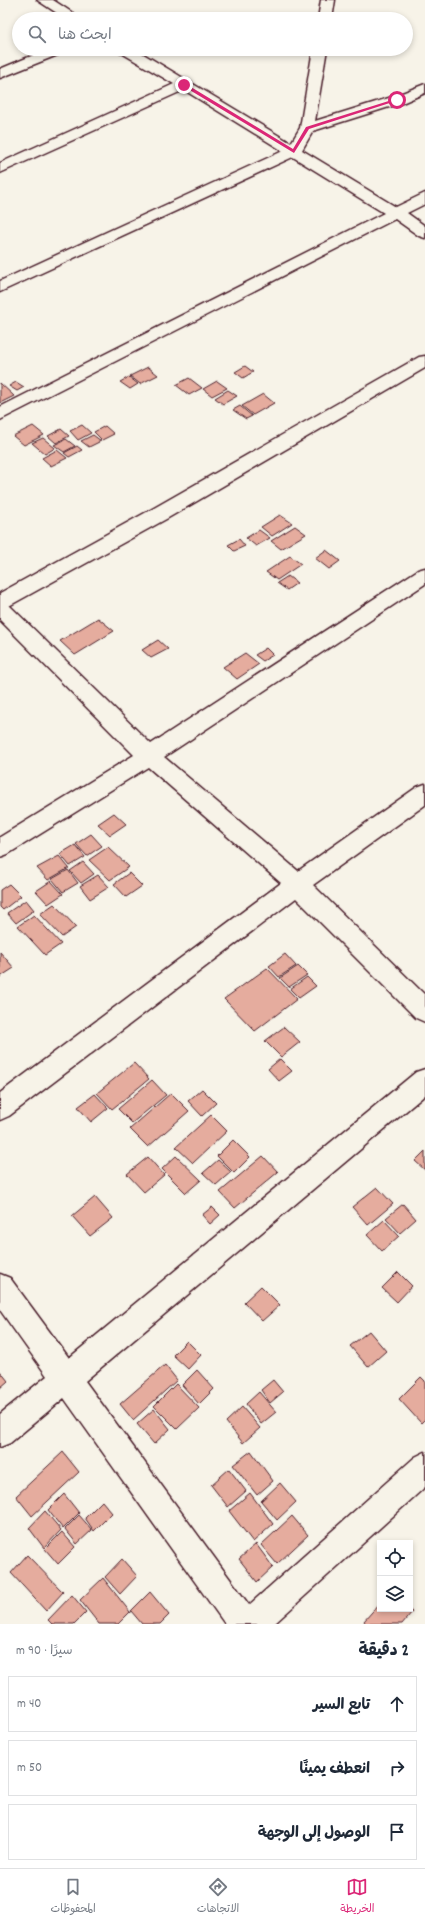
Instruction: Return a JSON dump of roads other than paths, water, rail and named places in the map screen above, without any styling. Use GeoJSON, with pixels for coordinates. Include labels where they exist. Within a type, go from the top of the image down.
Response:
{"type":"FeatureCollection","features":[{"type":"Feature","properties":{"kind":"street"},"geometry":{"type":"LineString","coordinates":[[44,0],[64,12]]}},
{"type":"Feature","properties":{"kind":"street"},"geometry":{"type":"LineString","coordinates":[[326,12],[328,0]]}},
{"type":"Feature","properties":{"kind":"street"},"geometry":{"type":"LineString","coordinates":[[0,74],[43,56]]}},
{"type":"Feature","properties":{"kind":"street"},"geometry":{"type":"LineString","coordinates":[[136,56],[396,213],[425,234]]}},
{"type":"Feature","properties":{"kind":"street"},"geometry":{"type":"LineString","coordinates":[[0,287],[294,151],[307,128],[319,56]]}},
{"type":"Feature","properties":{"kind":"street"},"geometry":{"type":"LineString","coordinates":[[0,169],[184,85]]}},
{"type":"Feature","properties":{"kind":"street"},"geometry":{"type":"LineString","coordinates":[[307,128],[397,100],[425,88]]}},
{"type":"Feature","properties":{"kind":"street"},"geometry":{"type":"LineString","coordinates":[[0,414],[425,198]]}},
{"type":"Feature","properties":{"kind":"street"},"geometry":{"type":"LineString","coordinates":[[0,602],[161,513],[425,361]]}},
{"type":"Feature","properties":{"kind":"street"},"geometry":{"type":"LineString","coordinates":[[0,848],[149,756],[425,575]]}},
{"type":"Feature","properties":{"kind":"street"},"geometry":{"type":"LineString","coordinates":[[0,608],[149,756],[297,884],[425,1011]]}},
{"type":"Feature","properties":{"kind":"street"},"geometry":{"type":"LineString","coordinates":[[0,1108],[297,884],[425,793]]}},
{"type":"Feature","properties":{"kind":"street"},"geometry":{"type":"LineString","coordinates":[[0,1433],[66,1380],[425,1080]]}},
{"type":"Feature","properties":{"kind":"street"},"geometry":{"type":"LineString","coordinates":[[0,1287],[244,1624]]}},
{"type":"Feature","properties":{"kind":"street"},"geometry":{"type":"LineString","coordinates":[[251,1624],[425,1467]]}}]}
